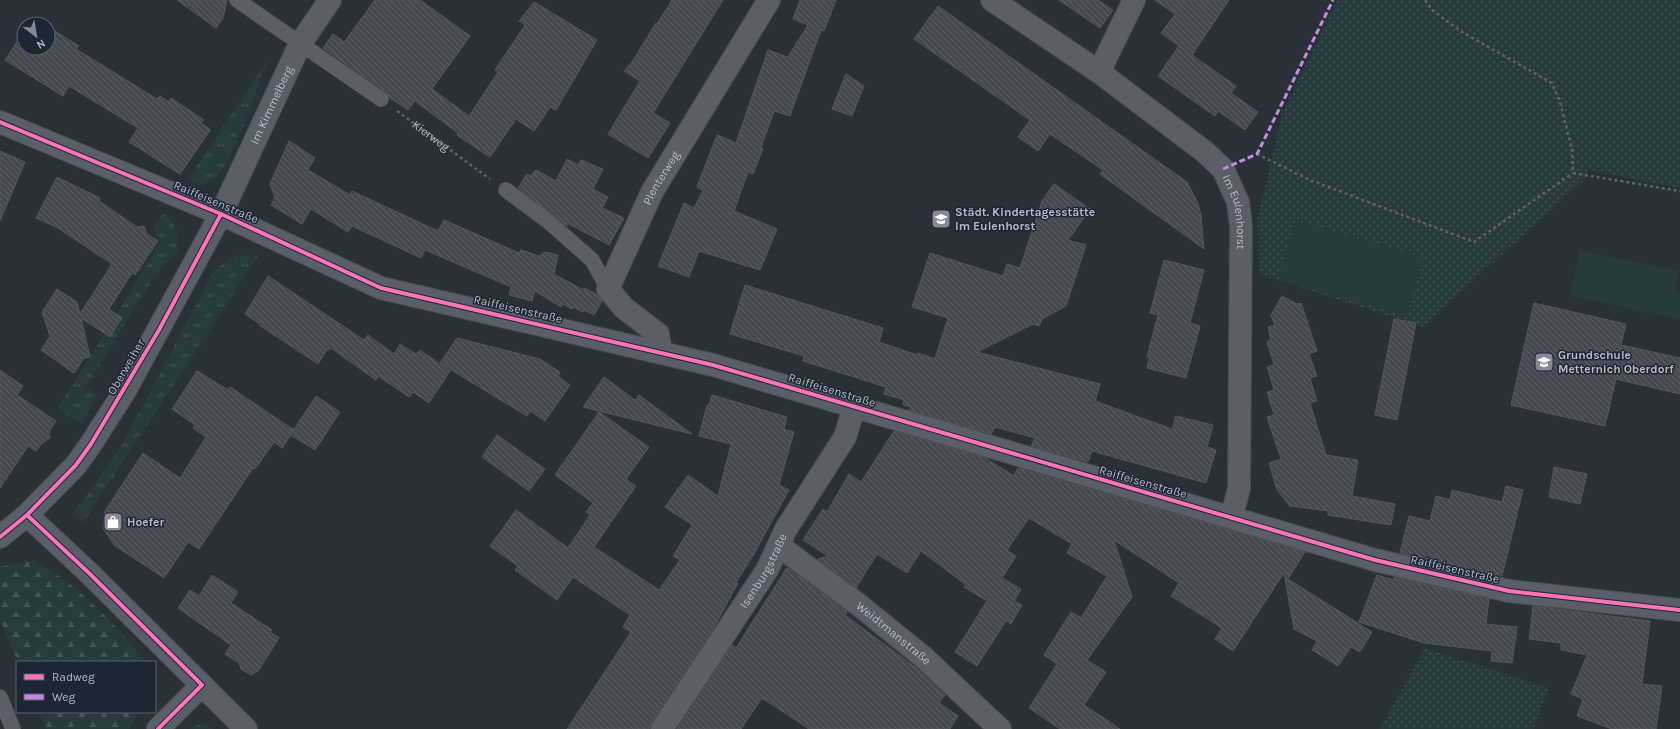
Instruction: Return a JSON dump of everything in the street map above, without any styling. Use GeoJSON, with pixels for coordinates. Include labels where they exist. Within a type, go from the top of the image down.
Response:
{"type":"FeatureCollection","features":[{"type":"Feature","properties":{"kind":"street","name":"Im Kimmelberg"},"geometry":{"type":"LineString","coordinates":[[221,214],[300,44],[330,0]]}},
{"type":"Feature","properties":{"kind":"street","name":"Plenterweg"},"geometry":{"type":"LineString","coordinates":[[608,289],[652,192],[769,0]]}},
{"type":"Feature","properties":{"kind":"street","name":"Im Eulenhorst"},"geometry":{"type":"LineString","coordinates":[[992,0],[1099,72],[1205,152],[1223,169],[1238,202],[1241,226],[1239,489],[1231,518]]}},
{"type":"Feature","properties":{"kind":"street"},"geometry":{"type":"LineString","coordinates":[[1099,72],[1134,0]]}},
{"type":"Feature","properties":{"kind":"street","name":"Raiffeisenstraße"},"geometry":{"type":"LineString","coordinates":[[0,122],[221,214],[381,288],[713,365],[1375,560],[1509,591],[1680,610]]}},
{"type":"Feature","properties":{"kind":"street","name":"Oberweiher"},"geometry":{"type":"LineString","coordinates":[[0,537],[27,515],[76,465],[91,444],[159,330],[221,214]]}},
{"type":"Feature","properties":{"kind":"street"},"geometry":{"type":"LineString","coordinates":[[608,289],[624,308],[658,334],[661,352]]}},
{"type":"Feature","properties":{"kind":"street","name":"Isenburgstraße"},"geometry":{"type":"LineString","coordinates":[[662,729],[767,570],[786,529],[845,437],[854,407]]}},
{"type":"Feature","properties":{"kind":"street"},"geometry":{"type":"LineString","coordinates":[[27,515],[96,579],[246,729]]}},
{"type":"Feature","properties":{"kind":"street","name":"Weidtmanstraße"},"geometry":{"type":"LineString","coordinates":[[779,546],[859,605],[922,656],[1000,729]]}},
{"type":"Feature","properties":{"kind":"street"},"geometry":{"type":"LineString","coordinates":[[158,729],[202,684]]}},
{"type":"Feature","properties":{"kind":"lane"},"geometry":{"type":"LineString","coordinates":[[237,0],[381,99]]}},
{"type":"Feature","properties":{"kind":"lane"},"geometry":{"type":"LineString","coordinates":[[506,190],[549,222],[592,260],[608,289]]}},
{"type":"Feature","properties":{"kind":"lane"},"geometry":{"type":"LineString","coordinates":[[0,697],[13,729]]}},
{"type":"Feature","properties":{"kind":"path"},"geometry":{"type":"LineString","coordinates":[[1425,0],[1432,10],[1462,32],[1552,83],[1560,102],[1572,149],[1573,173]]}},
{"type":"Feature","properties":{"kind":"path"},"geometry":{"type":"LineString","coordinates":[[1257,154],[1310,180],[1474,242],[1573,173],[1680,191]]}},
{"type":"Feature","properties":{"kind":"green space"},"geometry":{"type":"Polygon","coordinates":[[[1337,0],[1680,0],[1680,188],[1587,170],[1586,178],[1437,313],[1424,327],[1259,274],[1258,217],[1283,112],[1337,0]]]}},
{"type":"Feature","properties":{"kind":"green space"},"geometry":{"type":"Polygon","coordinates":[[[268,59],[246,120],[226,164],[215,178],[204,185],[188,179],[268,59]]]}},
{"type":"Feature","properties":{"kind":"green space"},"geometry":{"type":"Polygon","coordinates":[[[163,213],[175,226],[178,251],[154,277],[86,387],[98,394],[82,424],[57,409],[104,335],[110,338],[122,318],[117,313],[162,240],[152,229],[163,213]]]}},
{"type":"Feature","properties":{"kind":"green space"},"geometry":{"type":"Polygon","coordinates":[[[1295,220],[1424,257],[1407,316],[1278,279],[1295,220]]]}},
{"type":"Feature","properties":{"kind":"green space"},"geometry":{"type":"Polygon","coordinates":[[[1579,250],[1679,271],[1675,290],[1680,291],[1680,319],[1570,296],[1579,250]]]}},
{"type":"Feature","properties":{"kind":"green space"},"geometry":{"type":"Polygon","coordinates":[[[237,255],[258,256],[83,523],[74,513],[120,448],[215,269],[237,255]]]}},
{"type":"Feature","properties":{"kind":"green space"},"geometry":{"type":"Polygon","coordinates":[[[33,560],[49,570],[94,605],[145,661],[18,661],[0,620],[0,567],[33,560]]]}},
{"type":"Feature","properties":{"kind":"green space"},"geometry":{"type":"Polygon","coordinates":[[[1425,648],[1549,688],[1533,729],[1380,729],[1425,648]]]}},
{"type":"Feature","properties":{"kind":"green space"},"geometry":{"type":"Polygon","coordinates":[[[39,713],[138,713],[129,729],[46,729],[39,713]]]}},
{"type":"Feature","properties":{"kind":"green space"},"geometry":{"type":"Polygon","coordinates":[[[203,723],[214,729],[189,729],[203,723]]]}},
{"type":"Feature","properties":{"kind":"building"},"geometry":{"type":"Polygon","coordinates":[[[177,0],[227,0],[223,18],[216,28],[177,0]]]}},
{"type":"Feature","properties":{"kind":"building"},"geometry":{"type":"Polygon","coordinates":[[[375,0],[420,0],[470,36],[432,89],[469,116],[498,72],[495,70],[525,25],[519,21],[534,2],[597,40],[556,110],[550,107],[534,131],[516,119],[490,157],[457,135],[458,133],[415,101],[408,110],[390,98],[386,92],[323,48],[333,34],[344,42],[375,0]]]}},
{"type":"Feature","properties":{"kind":"building"},"geometry":{"type":"Polygon","coordinates":[[[672,0],[723,0],[653,113],[670,123],[648,158],[608,134],[640,81],[624,71],[632,62],[672,0]]]}},
{"type":"Feature","properties":{"kind":"building"},"geometry":{"type":"Polygon","coordinates":[[[800,0],[836,0],[824,31],[821,30],[790,116],[774,111],[761,148],[763,149],[753,174],[748,172],[734,211],[777,229],[760,270],[699,251],[689,277],[658,266],[684,203],[694,208],[703,191],[697,187],[717,135],[736,143],[768,50],[788,57],[808,25],[793,19],[800,0]]]}},
{"type":"Feature","properties":{"kind":"building"},"geometry":{"type":"Polygon","coordinates":[[[1059,0],[1098,0],[1113,10],[1100,28],[1059,0]]]}},
{"type":"Feature","properties":{"kind":"building"},"geometry":{"type":"Polygon","coordinates":[[[1155,0],[1229,0],[1192,55],[1236,86],[1231,93],[1258,112],[1245,130],[1218,111],[1215,116],[1158,76],[1179,46],[1161,33],[1175,14],[1155,0]]]}},
{"type":"Feature","properties":{"kind":"building"},"geometry":{"type":"Polygon","coordinates":[[[938,6],[1187,182],[1198,203],[1201,215],[1204,249],[1100,174],[1103,170],[1050,134],[1038,151],[1018,137],[1030,120],[914,39],[938,6]]]}},
{"type":"Feature","properties":{"kind":"building"},"geometry":{"type":"Polygon","coordinates":[[[56,32],[79,46],[76,49],[157,99],[160,96],[169,102],[171,98],[204,120],[201,123],[210,129],[209,132],[180,174],[129,142],[138,128],[69,86],[63,96],[5,60],[16,43],[16,56],[56,56],[56,32]]]}},
{"type":"Feature","properties":{"kind":"building"},"geometry":{"type":"Polygon","coordinates":[[[846,74],[864,86],[852,116],[832,109],[846,74]]]}},
{"type":"Feature","properties":{"kind":"building"},"geometry":{"type":"Polygon","coordinates":[[[289,141],[315,158],[308,170],[350,195],[352,191],[438,231],[444,220],[519,253],[521,250],[539,256],[545,252],[558,255],[554,274],[583,290],[584,288],[598,295],[602,301],[594,315],[573,307],[572,309],[563,304],[561,307],[535,291],[532,301],[509,295],[511,287],[425,250],[421,258],[352,226],[348,232],[311,209],[302,224],[271,205],[275,198],[270,184],[289,141]]]}},
{"type":"Feature","properties":{"kind":"building"},"geometry":{"type":"Polygon","coordinates":[[[0,151],[25,162],[0,221],[0,151]]]}},
{"type":"Feature","properties":{"kind":"building"},"geometry":{"type":"Polygon","coordinates":[[[567,159],[578,165],[581,160],[603,169],[593,189],[608,197],[602,208],[624,218],[609,245],[567,223],[567,226],[518,188],[527,174],[530,176],[536,170],[556,181],[567,159]]]}},
{"type":"Feature","properties":{"kind":"building"},"geometry":{"type":"Polygon","coordinates":[[[57,177],[100,198],[99,201],[137,227],[144,226],[146,233],[158,241],[135,275],[132,273],[109,309],[122,318],[110,337],[81,318],[90,357],[84,358],[74,373],[41,350],[50,336],[42,312],[57,289],[77,302],[80,314],[112,264],[58,228],[36,218],[57,177]]]}},
{"type":"Feature","properties":{"kind":"building"},"geometry":{"type":"Polygon","coordinates":[[[1054,184],[1090,209],[1068,240],[1086,245],[1066,306],[1042,319],[1039,326],[1033,324],[977,352],[1100,384],[1095,401],[1172,429],[1176,416],[1213,425],[1207,447],[1216,450],[1206,483],[1092,451],[1088,462],[1031,446],[1035,438],[995,427],[991,434],[909,410],[911,407],[903,405],[904,400],[884,394],[886,387],[803,361],[804,356],[730,334],[745,285],[883,328],[879,342],[917,355],[918,353],[935,359],[948,318],[912,307],[930,253],[1003,276],[1007,264],[1020,268],[1042,201],[1054,184]]]}},
{"type":"Feature","properties":{"kind":"building"},"geometry":{"type":"Polygon","coordinates":[[[1164,260],[1204,270],[1190,323],[1200,326],[1186,378],[1147,368],[1150,357],[1147,357],[1158,315],[1150,313],[1164,260]]]}},
{"type":"Feature","properties":{"kind":"building"},"geometry":{"type":"Polygon","coordinates":[[[268,276],[364,340],[368,335],[394,354],[400,344],[416,354],[420,350],[450,371],[429,403],[413,392],[409,397],[378,376],[376,380],[331,348],[329,350],[328,348],[318,364],[245,314],[268,276]]]}},
{"type":"Feature","properties":{"kind":"building"},"geometry":{"type":"Polygon","coordinates":[[[1282,296],[1297,304],[1301,303],[1317,351],[1309,354],[1317,376],[1310,378],[1317,401],[1310,403],[1326,455],[1358,460],[1352,496],[1395,504],[1391,525],[1328,515],[1328,511],[1290,506],[1277,490],[1269,463],[1281,459],[1267,417],[1274,415],[1267,392],[1274,390],[1267,367],[1274,365],[1267,342],[1271,340],[1268,327],[1275,325],[1271,315],[1282,296]]]}},
{"type":"Feature","properties":{"kind":"building"},"geometry":{"type":"Polygon","coordinates":[[[1534,303],[1626,324],[1621,345],[1680,358],[1680,394],[1616,379],[1605,426],[1511,405],[1534,303]]]}},
{"type":"Feature","properties":{"kind":"building"},"geometry":{"type":"Polygon","coordinates":[[[1394,319],[1416,323],[1397,420],[1375,415],[1394,319]]]}},
{"type":"Feature","properties":{"kind":"building"},"geometry":{"type":"Polygon","coordinates":[[[457,338],[540,359],[560,372],[558,376],[570,385],[545,421],[530,411],[527,416],[440,363],[457,338]]]}},
{"type":"Feature","properties":{"kind":"building"},"geometry":{"type":"Polygon","coordinates":[[[0,370],[23,386],[17,395],[56,421],[49,432],[50,438],[41,444],[36,451],[28,446],[0,488],[0,370]]]}},
{"type":"Feature","properties":{"kind":"building"},"geometry":{"type":"Polygon","coordinates":[[[197,371],[228,390],[230,387],[294,430],[316,396],[340,412],[315,450],[291,435],[282,448],[274,442],[255,469],[253,468],[199,549],[188,542],[164,578],[114,545],[103,528],[105,511],[143,453],[180,478],[206,437],[193,428],[195,425],[172,409],[197,371]]]}},
{"type":"Feature","properties":{"kind":"building"},"geometry":{"type":"Polygon","coordinates":[[[604,377],[635,400],[639,395],[692,434],[583,407],[604,377]]]}},
{"type":"Feature","properties":{"kind":"building"},"geometry":{"type":"Polygon","coordinates":[[[712,395],[787,417],[784,429],[794,432],[779,485],[789,490],[754,554],[735,584],[738,583],[711,633],[652,722],[650,729],[567,729],[631,632],[623,627],[630,615],[573,577],[557,600],[515,570],[518,566],[490,546],[516,510],[568,548],[590,515],[586,512],[593,503],[555,475],[599,412],[649,447],[626,479],[636,486],[594,547],[659,590],[680,560],[673,556],[692,525],[665,507],[688,475],[718,496],[731,444],[699,436],[707,405],[709,405],[712,395]]]}},
{"type":"Feature","properties":{"kind":"building"},"geometry":{"type":"Polygon","coordinates":[[[894,431],[985,458],[1014,476],[1018,468],[1305,552],[1288,579],[1372,632],[1360,652],[1351,647],[1338,666],[1312,650],[1317,641],[1294,629],[1284,573],[1233,651],[1215,639],[1222,628],[1171,596],[1179,583],[1114,540],[1132,597],[1087,660],[1106,672],[1084,705],[1120,729],[1060,729],[1029,708],[1057,664],[1044,655],[1071,612],[1081,618],[1107,576],[1067,553],[1072,544],[1029,518],[1007,550],[1016,556],[1002,578],[1021,589],[1014,601],[1022,605],[1011,624],[1006,621],[977,666],[955,652],[987,601],[964,587],[966,585],[921,551],[907,573],[877,554],[856,588],[818,559],[828,556],[803,540],[823,509],[827,512],[849,474],[861,482],[894,431]]]}},
{"type":"Feature","properties":{"kind":"building"},"geometry":{"type":"Polygon","coordinates":[[[497,435],[545,469],[529,491],[482,457],[497,435]]]}},
{"type":"Feature","properties":{"kind":"building"},"geometry":{"type":"Polygon","coordinates":[[[1554,467],[1587,474],[1580,504],[1549,497],[1554,467]]]}},
{"type":"Feature","properties":{"kind":"building"},"geometry":{"type":"Polygon","coordinates":[[[1506,486],[1523,490],[1502,576],[1400,553],[1409,516],[1430,521],[1436,496],[1450,500],[1452,490],[1502,502],[1506,486]]]}},
{"type":"Feature","properties":{"kind":"building"},"geometry":{"type":"Polygon","coordinates":[[[788,568],[847,612],[845,615],[915,667],[945,695],[939,703],[958,716],[950,729],[809,729],[762,698],[741,729],[677,729],[732,645],[736,648],[788,568]]]}},
{"type":"Feature","properties":{"kind":"building"},"geometry":{"type":"Polygon","coordinates":[[[212,575],[238,592],[231,603],[272,630],[270,632],[279,638],[258,671],[251,675],[241,669],[239,663],[225,654],[231,645],[178,608],[190,590],[199,596],[212,575]]]}},
{"type":"Feature","properties":{"kind":"building"},"geometry":{"type":"Polygon","coordinates":[[[1377,575],[1394,580],[1394,577],[1489,599],[1486,624],[1517,627],[1512,663],[1491,661],[1492,651],[1424,643],[1359,622],[1377,575]]]}},
{"type":"Feature","properties":{"kind":"building"},"geometry":{"type":"Polygon","coordinates":[[[1533,606],[1650,621],[1642,684],[1662,686],[1656,729],[1612,729],[1577,716],[1583,699],[1571,694],[1587,655],[1561,650],[1561,643],[1529,639],[1533,606]]]}},
{"type":"Feature","properties":{"kind":"marked path"},"geometry":{"type":"LineString","coordinates":[[1223,169],[1257,154],[1333,0]]}},
{"type":"Feature","properties":{"kind":"cycle path"},"geometry":{"type":"LineString","coordinates":[[0,122],[221,214],[381,288],[713,365],[1375,560],[1509,591],[1680,610]]}},
{"type":"Feature","properties":{"kind":"cycle path"},"geometry":{"type":"LineString","coordinates":[[0,537],[27,515],[76,465],[91,444],[159,330],[221,214]]}},
{"type":"Feature","properties":{"kind":"cycle path"},"geometry":{"type":"LineString","coordinates":[[27,515],[90,574],[202,685],[158,729]]}},
{"type":"Feature","properties":{"kind":"place","name":"Städt. Kindertagesstätte Im Eulenhorst"},"geometry":{"type":"Point","coordinates":[941,219]}},
{"type":"Feature","properties":{"kind":"place","name":"Grundschule Metternich Oberdorf"},"geometry":{"type":"Point","coordinates":[1544,362]}},
{"type":"Feature","properties":{"kind":"place","name":"Hoefer"},"geometry":{"type":"Point","coordinates":[113,522]}}]}
